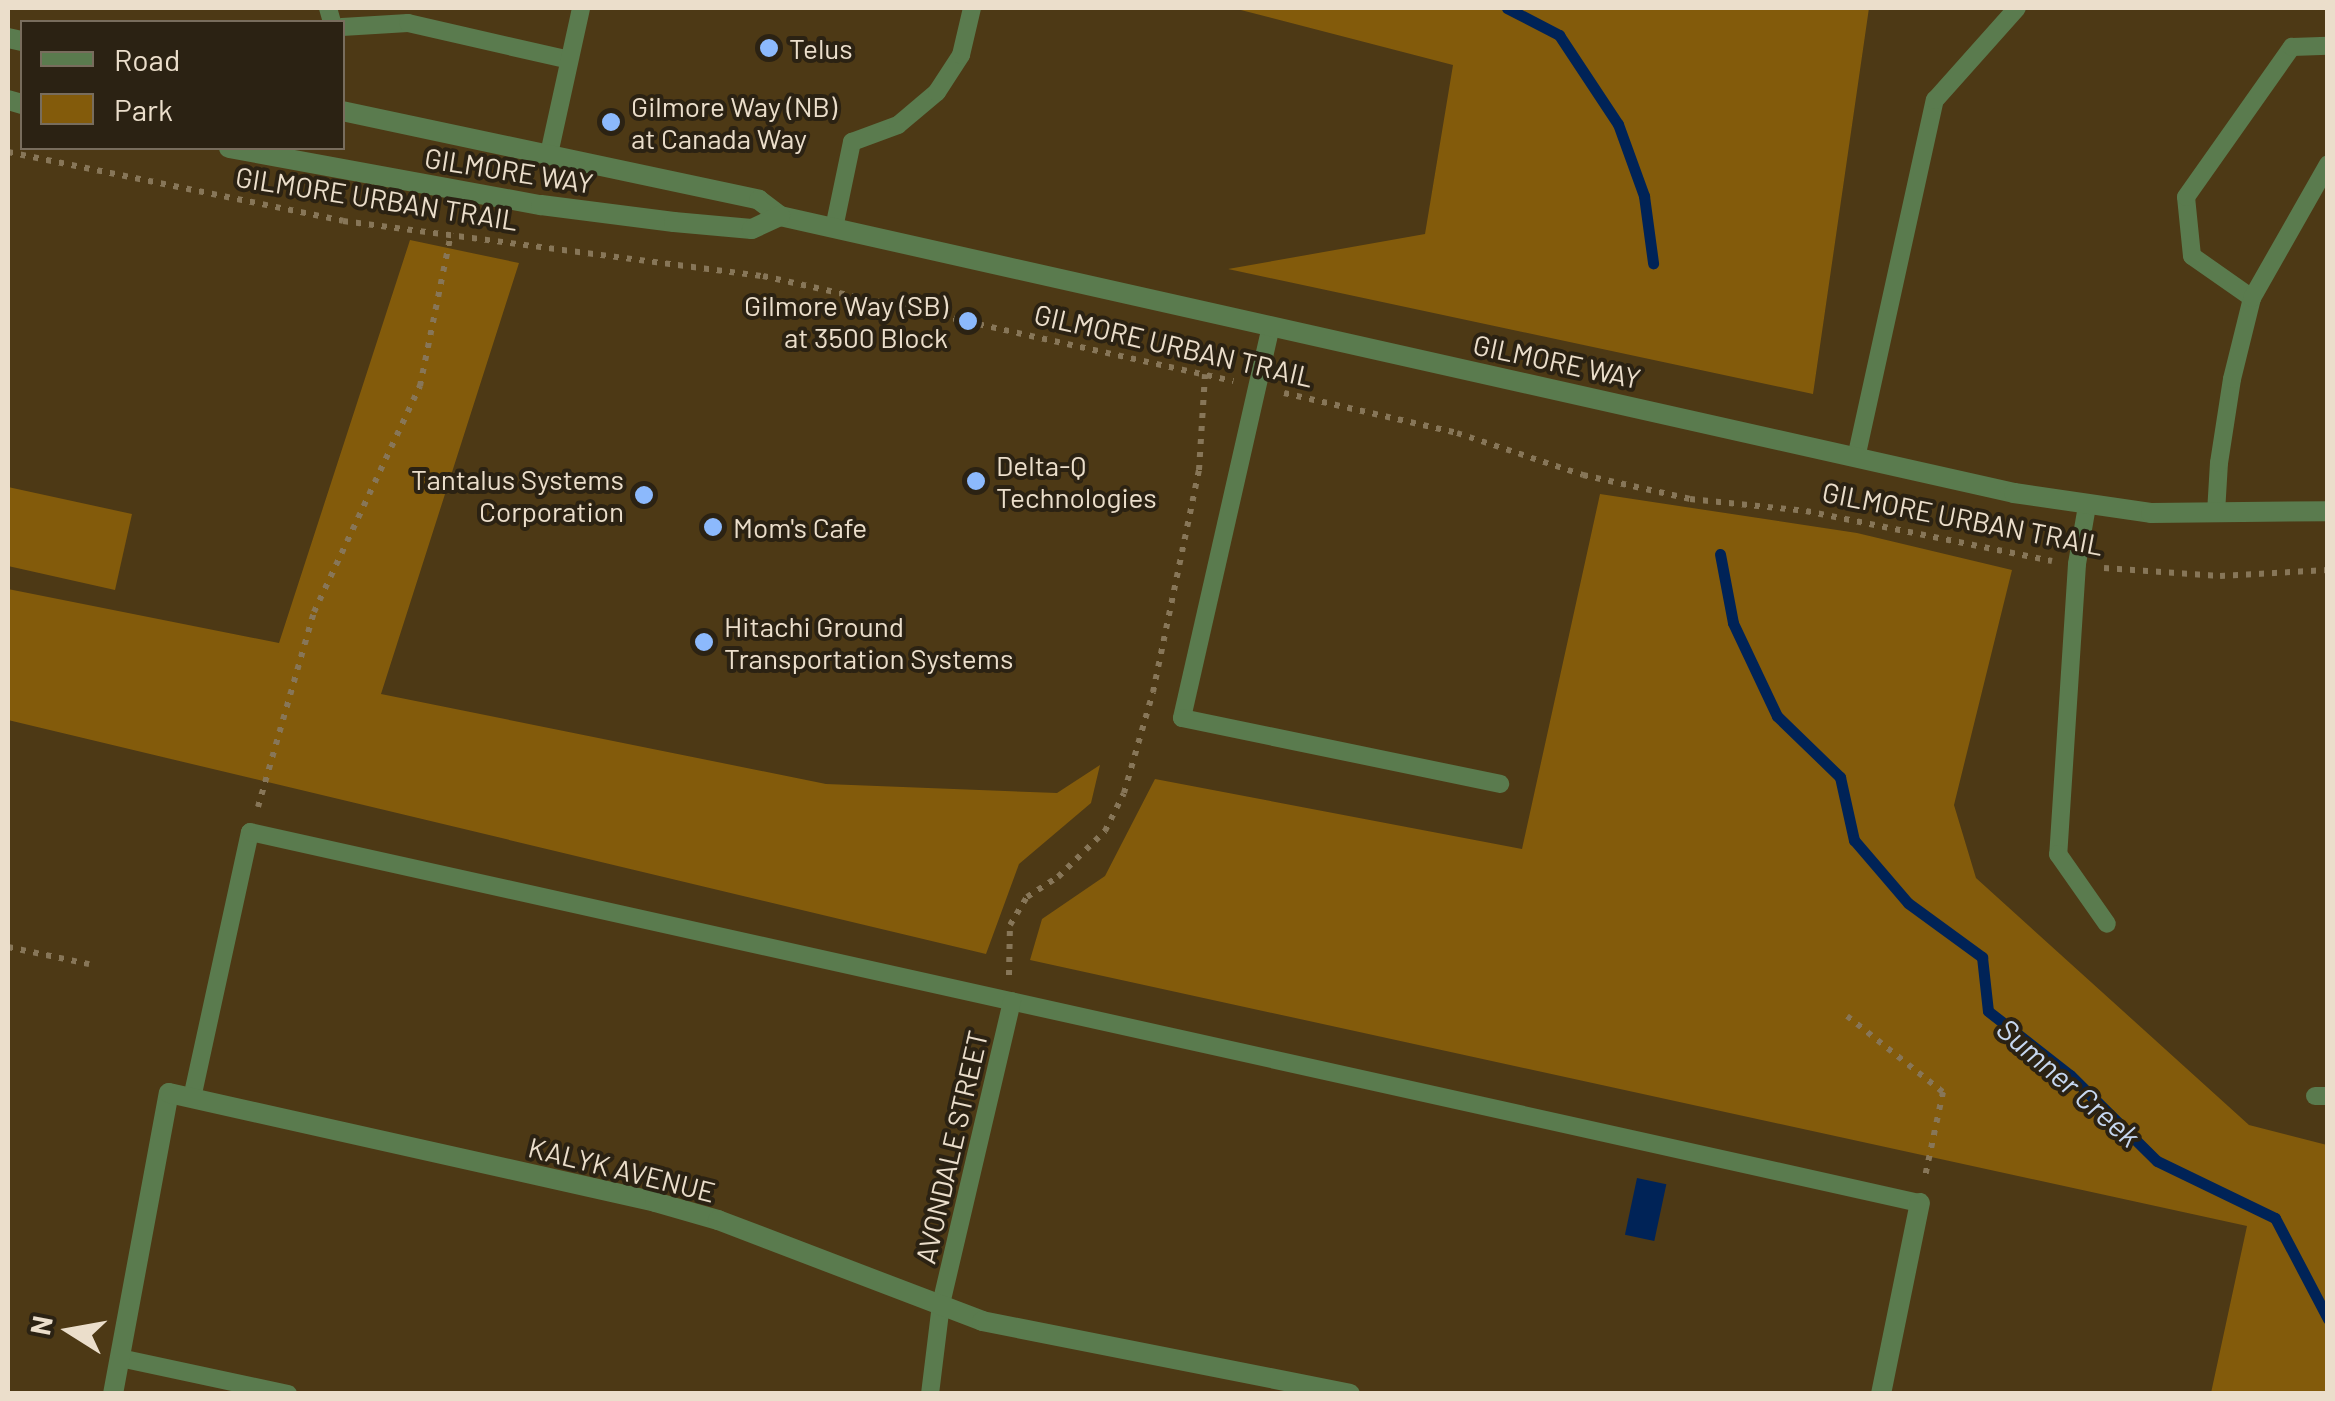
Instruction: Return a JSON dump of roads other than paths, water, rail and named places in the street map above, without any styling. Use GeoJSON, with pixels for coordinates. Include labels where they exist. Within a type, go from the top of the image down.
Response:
{"type":"FeatureCollection","features":[{"type":"Feature","properties":{"kind":"street","name":"GILMORE WAY"},"geometry":{"type":"LineString","coordinates":[[345,112],[759,200],[780,216],[1856,458],[2087,506],[2216,513],[2328,511]]}},
{"type":"Feature","properties":{"kind":"street","name":"GILMORE WAY"},"geometry":{"type":"LineString","coordinates":[[248,150],[306,156],[541,205],[674,222],[752,229],[780,216]]}},
{"type":"Feature","properties":{"kind":"street"},"geometry":{"type":"LineString","coordinates":[[113,1394],[169,1093],[192,1098]]}},
{"type":"Feature","properties":{"kind":"street","name":"KALYK AVENUE"},"geometry":{"type":"LineString","coordinates":[[192,1098],[655,1202],[718,1220],[982,1321],[1290,1388],[1350,1394]]}},
{"type":"Feature","properties":{"kind":"street"},"geometry":{"type":"LineString","coordinates":[[1882,1394],[1920,1203]]}},
{"type":"Feature","properties":{"kind":"lane"},"geometry":{"type":"LineString","coordinates":[[549,154],[581,8]]}},
{"type":"Feature","properties":{"kind":"lane"},"geometry":{"type":"LineString","coordinates":[[834,228],[852,142],[898,125],[937,92],[961,55],[972,8]]}},
{"type":"Feature","properties":{"kind":"lane"},"geometry":{"type":"LineString","coordinates":[[1856,458],[1935,100],[2017,8]]}},
{"type":"Feature","properties":{"kind":"lane"},"geometry":{"type":"LineString","coordinates":[[345,27],[408,24],[570,60]]}},
{"type":"Feature","properties":{"kind":"lane"},"geometry":{"type":"LineString","coordinates":[[2252,298],[2192,256],[2186,196],[2292,47],[2328,46]]}},
{"type":"Feature","properties":{"kind":"lane"},"geometry":{"type":"LineString","coordinates":[[2216,513],[2219,463],[2252,298],[2328,164]]}},
{"type":"Feature","properties":{"kind":"lane"},"geometry":{"type":"LineString","coordinates":[[1271,326],[1260,388],[1216,554],[1182,718],[1500,784]]}},
{"type":"Feature","properties":{"kind":"lane"},"geometry":{"type":"LineString","coordinates":[[2087,506],[2078,564],[2058,854],[2107,924]]}},
{"type":"Feature","properties":{"kind":"lane"},"geometry":{"type":"LineString","coordinates":[[192,1098],[250,832],[1920,1203]]}},
{"type":"Feature","properties":{"kind":"lane","name":"AVONDALE STREET"},"geometry":{"type":"LineString","coordinates":[[930,1394],[941,1304],[1012,1001]]}},
{"type":"Feature","properties":{"kind":"lane"},"geometry":{"type":"LineString","coordinates":[[120,1358],[288,1394]]}},
{"type":"Feature","properties":{"kind":"water"},"geometry":{"type":"Polygon","coordinates":[[[1637,1178],[1666,1184],[1654,1241],[1625,1235],[1637,1178]]]}},
{"type":"Feature","properties":{"kind":"waterway","name":"Sumner Creek"},"geometry":{"type":"LineString","coordinates":[[1507,8],[1559,35],[1618,124],[1644,196],[1653,263]]}},
{"type":"Feature","properties":{"kind":"waterway","name":"Sumner Creek"},"geometry":{"type":"LineString","coordinates":[[1720,554],[1733,623],[1777,716],[1840,777],[1854,840],[1908,903],[1982,957],[1988,1011],[2070,1075],[2157,1161],[2275,1218],[2328,1319]]}},
{"type":"Feature","properties":{"kind":"place","name":"Telus"},"geometry":{"type":"Point","coordinates":[769,48]}},
{"type":"Feature","properties":{"kind":"place","name":"Gilmore Way (NB) at Canada Way"},"geometry":{"type":"Point","coordinates":[611,122]}},
{"type":"Feature","properties":{"kind":"place","name":"Gilmore Way (SB) at 3500 Block"},"geometry":{"type":"Point","coordinates":[968,321]}},
{"type":"Feature","properties":{"kind":"place","name":"Delta-Q Technologies"},"geometry":{"type":"Point","coordinates":[976,481]}},
{"type":"Feature","properties":{"kind":"place","name":"Tantalus Systems Corporation"},"geometry":{"type":"Point","coordinates":[644,495]}},
{"type":"Feature","properties":{"kind":"place","name":"Mom's Cafe"},"geometry":{"type":"Point","coordinates":[713,527]}},
{"type":"Feature","properties":{"kind":"place","name":"Hitachi Ground Transportation Systems"},"geometry":{"type":"Point","coordinates":[704,642]}}]}
